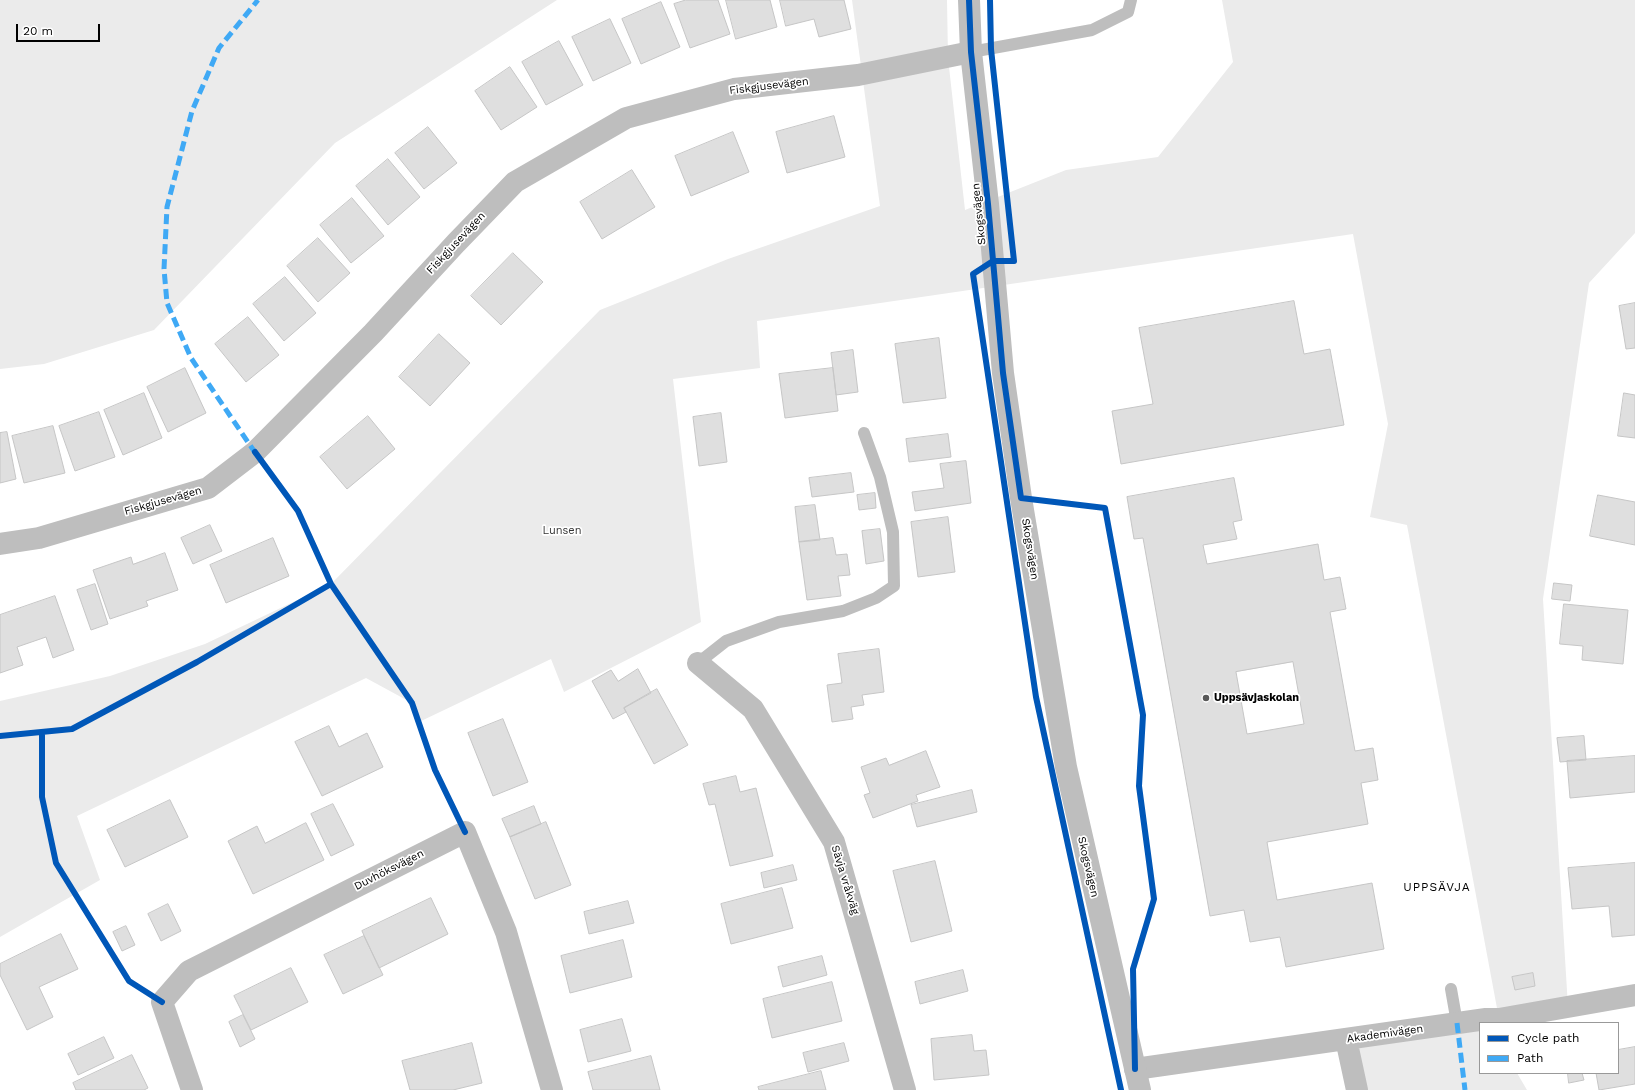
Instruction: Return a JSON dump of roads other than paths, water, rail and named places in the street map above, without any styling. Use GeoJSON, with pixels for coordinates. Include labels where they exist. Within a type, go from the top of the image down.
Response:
{"type":"FeatureCollection","features":[{"type":"Feature","properties":{"kind":"street","name":"Skogsvägen"},"geometry":{"type":"LineString","coordinates":[[969,0],[971,52],[988,204],[1003,373],[1021,498],[1066,767],[1140,1090]]}},
{"type":"Feature","properties":{"kind":"street","name":"Fiskgjusevägen"},"geometry":{"type":"LineString","coordinates":[[0,544],[39,538],[208,488],[255,452],[373,333],[515,182],[626,118],[734,89],[858,75],[971,52]]}},
{"type":"Feature","properties":{"kind":"street","name":"Sävja vråkväg"},"geometry":{"type":"LineString","coordinates":[[698,663],[753,710],[834,842],[905,1090]]}},
{"type":"Feature","properties":{"kind":"street","name":"Duvhöksvägen"},"geometry":{"type":"LineString","coordinates":[[192,1090],[162,1002],[189,971],[464,832],[506,932],[552,1090]]}},
{"type":"Feature","properties":{"kind":"street","name":"Akademivägen"},"geometry":{"type":"LineString","coordinates":[[1134,1069],[1457,1023],[1499,1019],[1635,995]]}},
{"type":"Feature","properties":{"kind":"street"},"geometry":{"type":"LineString","coordinates":[[1346,1039],[1357,1090]]}},
{"type":"Feature","properties":{"kind":"lane"},"geometry":{"type":"LineString","coordinates":[[971,52],[1092,30],[1128,12],[1131,0]]}},
{"type":"Feature","properties":{"kind":"lane"},"geometry":{"type":"LineString","coordinates":[[698,663],[726,641],[779,622],[843,611],[876,598],[894,586],[893,532],[880,477],[864,433]]}},
{"type":"Feature","properties":{"kind":"lane"},"geometry":{"type":"LineString","coordinates":[[1451,989],[1457,1023]]}},
{"type":"Feature","properties":{"kind":"place","name":"Uppsävjaskolan"},"geometry":{"type":"Point","coordinates":[1206,698]}},
{"type":"Feature","properties":{"kind":"district","name":"UPPSÄVJA"},"geometry":{"type":"Point","coordinates":[1437,887]}},
{"type":"Feature","properties":{"kind":"park label","name":"Lunsen"},"geometry":{"type":"Point","coordinates":[562,531]}}]}
